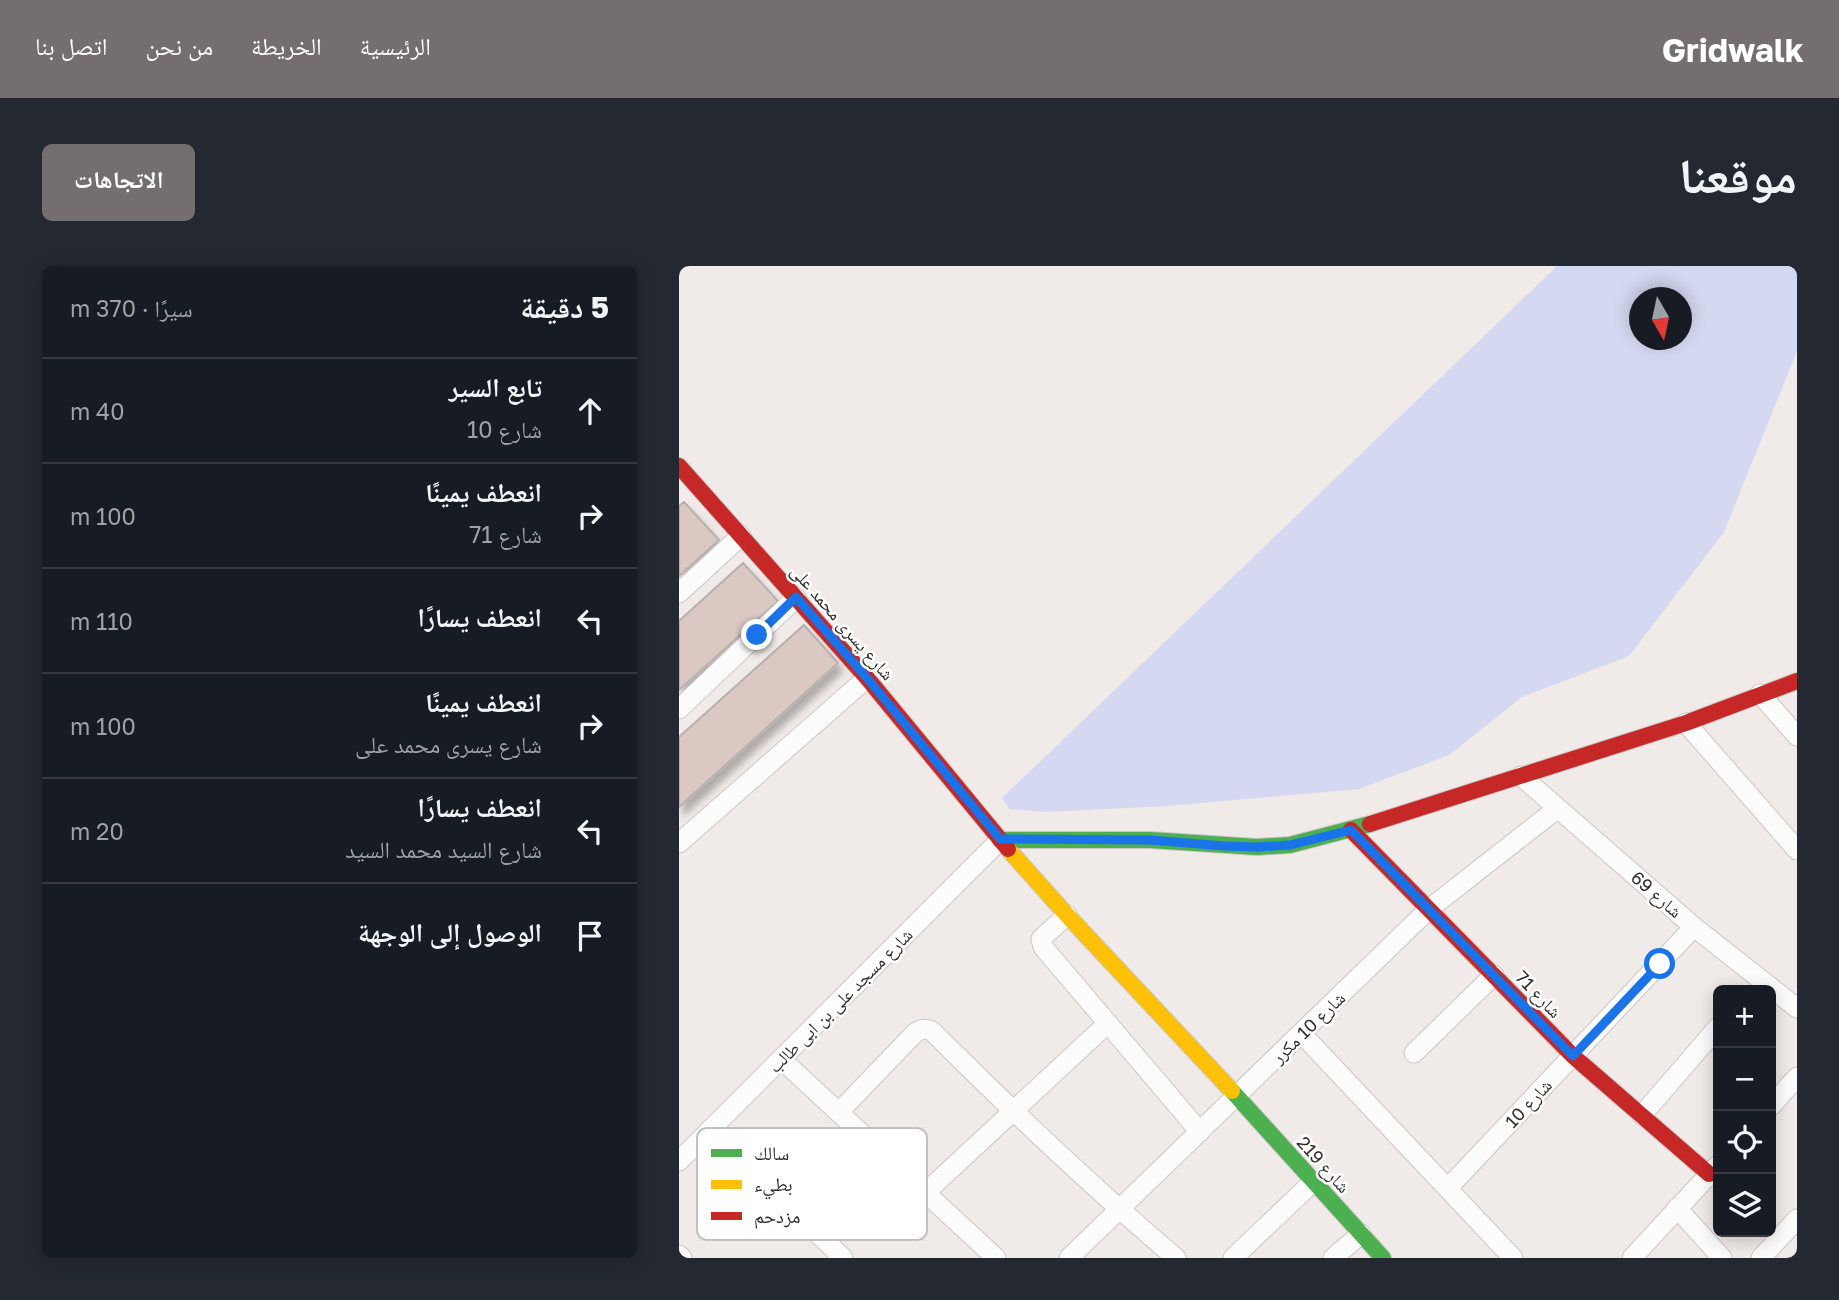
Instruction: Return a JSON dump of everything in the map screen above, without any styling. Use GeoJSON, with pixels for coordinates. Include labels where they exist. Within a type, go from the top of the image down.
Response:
{"type":"FeatureCollection","features":[{"type":"Feature","properties":{"kind":"street","name":"شارع يسرى محمد على"},"geometry":{"type":"LineString","coordinates":[[680,469],[867,678],[1000,839],[1067,915]]}},
{"type":"Feature","properties":{"kind":"street"},"geometry":{"type":"LineString","coordinates":[[679,593],[741,536]]}},
{"type":"Feature","properties":{"kind":"street"},"geometry":{"type":"LineString","coordinates":[[679,709],[796,597]]}},
{"type":"Feature","properties":{"kind":"street"},"geometry":{"type":"LineString","coordinates":[[679,843],[867,678]]}},
{"type":"Feature","properties":{"kind":"street"},"geometry":{"type":"LineString","coordinates":[[1000,839],[1150,840],[1257,847],[1290,845],[1351,830],[1686,723],[1797,681]]}},
{"type":"Feature","properties":{"kind":"street"},"geometry":{"type":"LineString","coordinates":[[1759,694],[1797,736]]}},
{"type":"Feature","properties":{"kind":"street"},"geometry":{"type":"LineString","coordinates":[[1686,723],[1797,850]]}},
{"type":"Feature","properties":{"kind":"street","name":"شارع 69"},"geometry":{"type":"LineString","coordinates":[[1521,776],[1694,927],[1756,985]]}},
{"type":"Feature","properties":{"kind":"street","name":"شارع 10 مكرر"},"geometry":{"type":"LineString","coordinates":[[1069,1258],[1429,909],[1558,808]]}},
{"type":"Feature","properties":{"kind":"street","name":"شارع 71"},"geometry":{"type":"LineString","coordinates":[[1351,830],[1573,1056],[1642,1115],[1713,1168]]}},
{"type":"Feature","properties":{"kind":"street","name":"شارع مسجد على بن ابى طالب"},"geometry":{"type":"LineString","coordinates":[[711,1128],[1000,839]]}},
{"type":"Feature","properties":{"kind":"street"},"geometry":{"type":"LineString","coordinates":[[1067,915],[1041,939],[1041,944],[1200,1132]]}},
{"type":"Feature","properties":{"kind":"street","name":"شارع 219"},"geometry":{"type":"LineString","coordinates":[[1067,915],[1237,1096],[1383,1258]]}},
{"type":"Feature","properties":{"kind":"street","name":"شارع 10"},"geometry":{"type":"LineString","coordinates":[[1448,1188],[1694,927]]}},
{"type":"Feature","properties":{"kind":"street"},"geometry":{"type":"LineString","coordinates":[[1414,1053],[1494,975]]}},
{"type":"Feature","properties":{"kind":"street","name":"شارع 69"},"geometry":{"type":"LineString","coordinates":[[1776,996],[1797,1008]]}},
{"type":"Feature","properties":{"kind":"street"},"geometry":{"type":"LineString","coordinates":[[927,1191],[1108,1023]]}},
{"type":"Feature","properties":{"kind":"street"},"geometry":{"type":"LineString","coordinates":[[839,1112],[915,1033],[927,1029],[932,1031],[1012,1111],[1176,1258]]}},
{"type":"Feature","properties":{"kind":"street"},"geometry":{"type":"LineString","coordinates":[[1301,1033],[1513,1258]]}},
{"type":"Feature","properties":{"kind":"street"},"geometry":{"type":"LineString","coordinates":[[1642,1115],[1713,1033]]}},
{"type":"Feature","properties":{"kind":"street"},"geometry":{"type":"LineString","coordinates":[[781,1059],[856,1128]]}},
{"type":"Feature","properties":{"kind":"street"},"geometry":{"type":"LineString","coordinates":[[1776,1100],[1797,1077]]}},
{"type":"Feature","properties":{"kind":"street","name":"شارع مسجد على بن ابى طالب"},"geometry":{"type":"LineString","coordinates":[[679,1161],[697,1142]]}},
{"type":"Feature","properties":{"kind":"street"},"geometry":{"type":"LineString","coordinates":[[1634,1257],[1713,1170]]}},
{"type":"Feature","properties":{"kind":"street"},"geometry":{"type":"LineString","coordinates":[[1233,1258],[1314,1181]]}},
{"type":"Feature","properties":{"kind":"street"},"geometry":{"type":"LineString","coordinates":[[927,1195],[996,1258]]}},
{"type":"Feature","properties":{"kind":"street"},"geometry":{"type":"LineString","coordinates":[[1678,1208],[1722,1258]]}},
{"type":"Feature","properties":{"kind":"street"},"geometry":{"type":"LineString","coordinates":[[1761,1258],[1797,1219]]}},
{"type":"Feature","properties":{"kind":"street"},"geometry":{"type":"LineString","coordinates":[[1333,1258],[1361,1234]]}},
{"type":"Feature","properties":{"kind":"street"},"geometry":{"type":"LineString","coordinates":[[824,1240],[843,1258]]}},
{"type":"Feature","properties":{"kind":"shaded area"},"geometry":{"type":"Polygon","coordinates":[[[1557,266],[1797,266],[1797,351],[1724,532],[1629,656],[1522,697],[1449,755],[1359,789],[1168,806],[1045,812],[1009,809],[1002,798],[1557,266]]]}},
{"type":"Feature","properties":{"kind":"building"},"geometry":{"type":"Polygon","coordinates":[[[684,502],[719,540],[679,576],[679,506],[684,502]]]}},
{"type":"Feature","properties":{"kind":"building"},"geometry":{"type":"Polygon","coordinates":[[[743,563],[778,601],[679,690],[679,621],[743,563]]]}},
{"type":"Feature","properties":{"kind":"building"},"geometry":{"type":"Polygon","coordinates":[[[804,625],[838,663],[679,807],[679,737],[804,625]]]}},
{"type":"Feature","properties":{"kind":"traffic: fast"},"geometry":{"type":"LineString","coordinates":[[1000,840],[1150,840],[1257,847],[1290,845],[1370,824]]}},
{"type":"Feature","properties":{"kind":"traffic: fast"},"geometry":{"type":"LineString","coordinates":[[1232,1091],[1383,1258]]}},
{"type":"Feature","properties":{"kind":"traffic: slow"},"geometry":{"type":"LineString","coordinates":[[1008,849],[1232,1091]]}},
{"type":"Feature","properties":{"kind":"traffic: jam"},"geometry":{"type":"LineString","coordinates":[[679,466],[867,678],[1008,849]]}},
{"type":"Feature","properties":{"kind":"traffic: jam"},"geometry":{"type":"LineString","coordinates":[[1370,824],[1686,723],[1797,681]]}},
{"type":"Feature","properties":{"kind":"traffic: jam"},"geometry":{"type":"LineString","coordinates":[[1351,830],[1573,1056],[1709,1174]]}},
{"type":"Feature","properties":{"kind":"route"},"geometry":{"type":"LineString","coordinates":[[757,635],[796,597],[1000,839],[1150,840],[1257,847],[1290,845],[1351,830],[1573,1056],[1660,964]]}}]}
